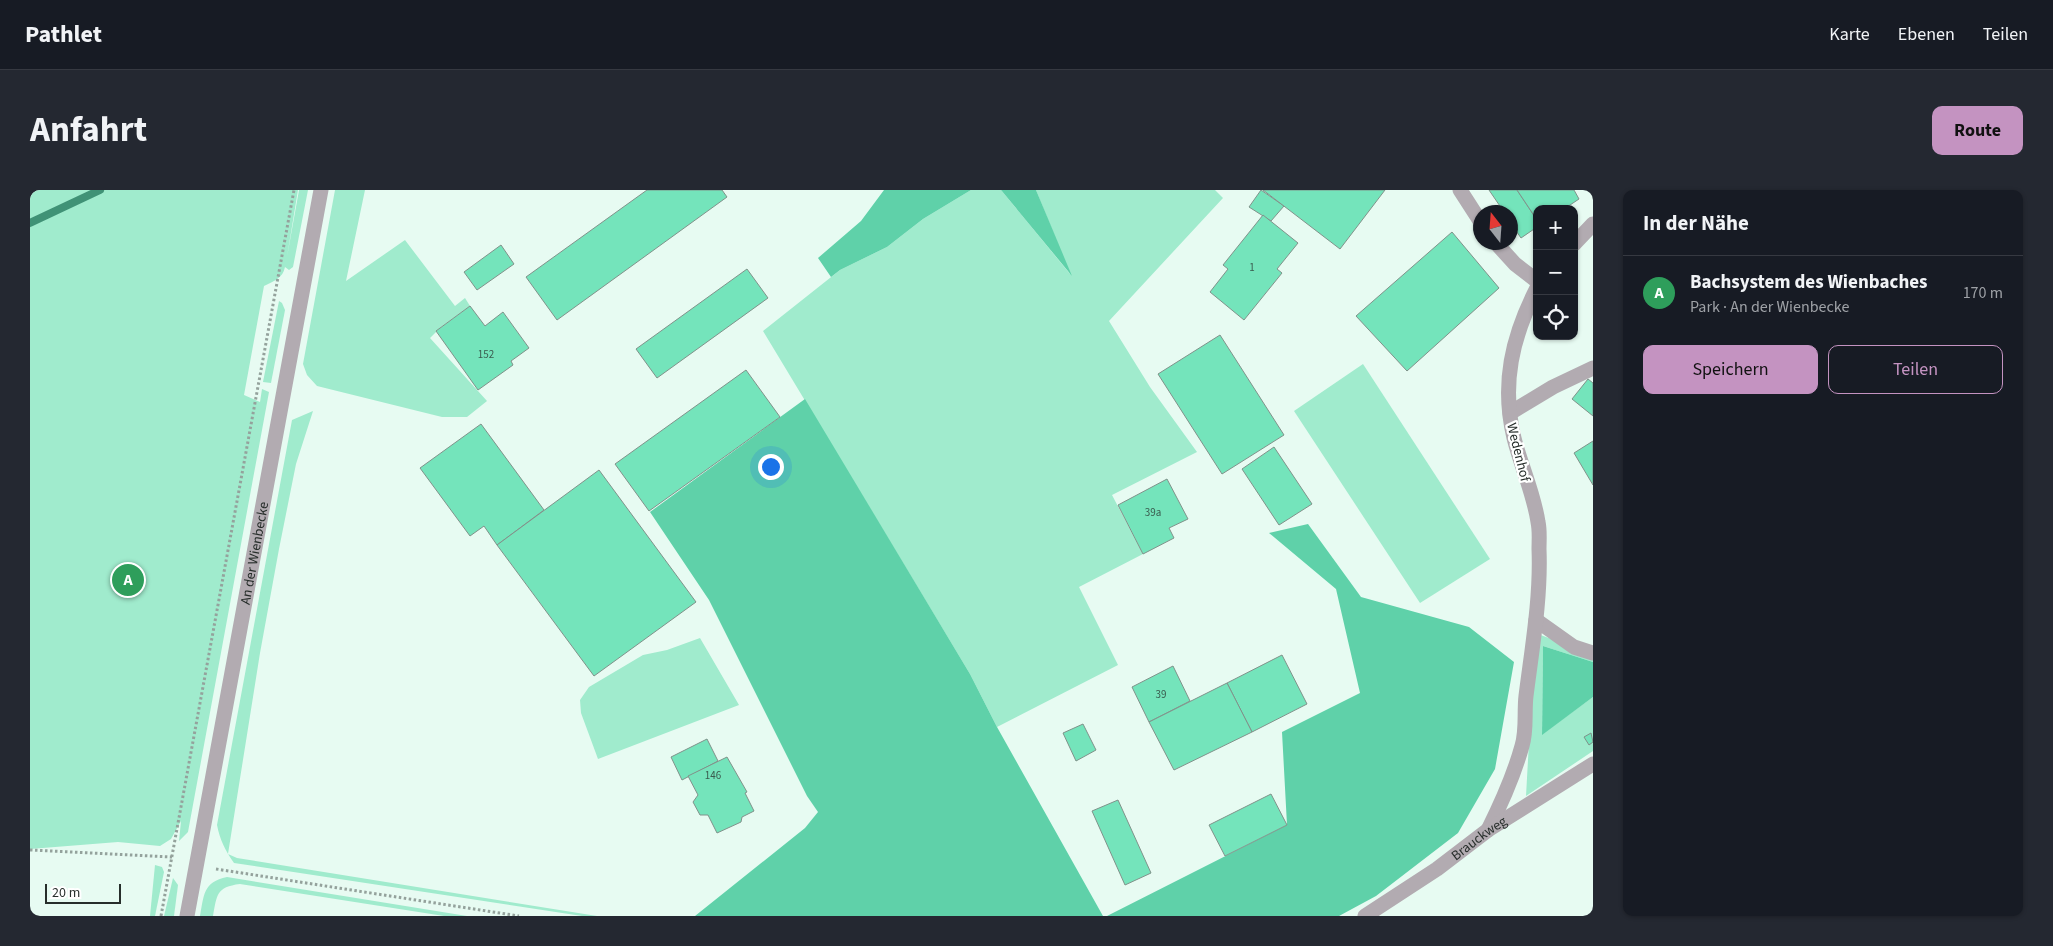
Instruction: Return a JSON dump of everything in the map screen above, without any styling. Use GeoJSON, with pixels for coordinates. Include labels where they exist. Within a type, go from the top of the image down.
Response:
{"type":"FeatureCollection","features":[{"type":"Feature","properties":{"kind":"street","name":"An der Wienbecke"},"geometry":{"type":"LineString","coordinates":[[187,916],[321,190]]}},
{"type":"Feature","properties":{"kind":"street"},"geometry":{"type":"LineString","coordinates":[[1460,190],[1473,210]]}},
{"type":"Feature","properties":{"kind":"street"},"geometry":{"type":"LineString","coordinates":[[1578,240],[1593,224]]}},
{"type":"Feature","properties":{"kind":"street"},"geometry":{"type":"LineString","coordinates":[[1502,250],[1515,264],[1533,278]]}},
{"type":"Feature","properties":{"kind":"street","name":"Wedenhof"},"geometry":{"type":"LineString","coordinates":[[1488,830],[1511,783],[1523,743],[1526,700],[1536,620],[1540,570],[1538,522],[1514,437],[1507,399],[1509,369],[1524,313],[1533,295]]}},
{"type":"Feature","properties":{"kind":"street"},"geometry":{"type":"LineString","coordinates":[[1510,413],[1553,387],[1593,368]]}},
{"type":"Feature","properties":{"kind":"street"},"geometry":{"type":"LineString","coordinates":[[1536,620],[1574,647],[1593,653]]}},
{"type":"Feature","properties":{"kind":"street","name":"Brauckweg"},"geometry":{"type":"LineString","coordinates":[[1366,916],[1437,869],[1488,830],[1593,764]]}},
{"type":"Feature","properties":{"kind":"path"},"geometry":{"type":"LineString","coordinates":[[161,916],[294,190]]}},
{"type":"Feature","properties":{"kind":"path"},"geometry":{"type":"LineString","coordinates":[[30,850],[171,857]]}},
{"type":"Feature","properties":{"kind":"path"},"geometry":{"type":"LineString","coordinates":[[196,866],[519,916]]}},
{"type":"Feature","properties":{"kind":"green space"},"geometry":{"type":"Polygon","coordinates":[[[30,190],[298,190],[287,257],[299,190],[308,190],[293,267],[289,270],[285,267],[280,277],[264,286],[244,395],[260,402],[262,389],[269,392],[188,832],[179,841],[181,821],[171,839],[160,846],[118,842],[30,849],[30,190]]]}},
{"type":"Feature","properties":{"kind":"green space"},"geometry":{"type":"Polygon","coordinates":[[[335,190],[365,190],[346,281],[405,240],[455,306],[465,298],[470,306],[441,327],[430,338],[487,401],[467,417],[442,417],[317,386],[307,375],[303,364],[335,190]]]}},
{"type":"Feature","properties":{"kind":"green space"},"geometry":{"type":"Polygon","coordinates":[[[884,190],[971,190],[923,219],[887,247],[840,270],[831,277],[818,258],[861,221],[884,190]]]}},
{"type":"Feature","properties":{"kind":"green space"},"geometry":{"type":"Polygon","coordinates":[[[971,190],[1001,190],[1070,274],[1036,190],[1215,190],[1223,198],[1109,321],[1150,387],[1197,452],[1112,495],[1143,554],[1079,587],[1118,665],[997,727],[970,674],[763,331],[840,270],[887,247],[923,219],[971,190]]]}},
{"type":"Feature","properties":{"kind":"green space"},"geometry":{"type":"Polygon","coordinates":[[[1001,190],[1036,190],[1072,276],[1001,190]]]}},
{"type":"Feature","properties":{"kind":"green space"},"geometry":{"type":"Polygon","coordinates":[[[279,301],[285,310],[271,383],[263,382],[279,301]]]}},
{"type":"Feature","properties":{"kind":"green space"},"geometry":{"type":"Polygon","coordinates":[[[1363,364],[1490,559],[1420,603],[1294,411],[1363,364]]]}},
{"type":"Feature","properties":{"kind":"green space"},"geometry":{"type":"Polygon","coordinates":[[[805,399],[970,674],[997,727],[1103,916],[695,916],[805,828],[818,812],[807,796],[709,600],[650,512],[805,399]]]}},
{"type":"Feature","properties":{"kind":"green space"},"geometry":{"type":"Polygon","coordinates":[[[313,411],[296,464],[279,549],[260,653],[228,854],[221,840],[217,825],[292,420],[313,411]]]}},
{"type":"Feature","properties":{"kind":"green space"},"geometry":{"type":"Polygon","coordinates":[[[1308,524],[1361,597],[1469,627],[1514,662],[1495,769],[1458,833],[1376,896],[1339,916],[1107,916],[1287,825],[1282,732],[1360,693],[1336,589],[1269,533],[1308,524]]]}},
{"type":"Feature","properties":{"kind":"green space"},"geometry":{"type":"Polygon","coordinates":[[[1535,633],[1593,654],[1593,662],[1543,646],[1542,734],[1593,697],[1593,751],[1526,796],[1535,633]]]}},
{"type":"Feature","properties":{"kind":"green space"},"geometry":{"type":"Polygon","coordinates":[[[700,638],[739,705],[598,759],[581,713],[580,700],[589,687],[643,655],[667,650],[700,638]]]}},
{"type":"Feature","properties":{"kind":"green space"},"geometry":{"type":"Polygon","coordinates":[[[1543,646],[1593,662],[1593,697],[1542,735],[1543,646]]]}},
{"type":"Feature","properties":{"kind":"green space"},"geometry":{"type":"Polygon","coordinates":[[[228,854],[237,858],[597,916],[582,916],[234,863],[228,854]]]}},
{"type":"Feature","properties":{"kind":"green space"},"geometry":{"type":"Polygon","coordinates":[[[155,865],[162,867],[164,872],[155,916],[150,916],[155,865]]]}},
{"type":"Feature","properties":{"kind":"green space"},"geometry":{"type":"Polygon","coordinates":[[[227,877],[467,916],[444,916],[240,884],[226,887],[219,893],[213,916],[200,916],[204,896],[209,886],[219,879],[227,877]]]}},
{"type":"Feature","properties":{"kind":"green space"},"geometry":{"type":"Polygon","coordinates":[[[173,878],[178,885],[174,916],[164,916],[173,878]]]}},
{"type":"Feature","properties":{"kind":"building"},"geometry":{"type":"Polygon","coordinates":[[[647,190],[722,190],[727,197],[557,320],[526,277],[647,190]]]}},
{"type":"Feature","properties":{"kind":"building"},"geometry":{"type":"Polygon","coordinates":[[[1261,190],[1284,206],[1271,221],[1249,207],[1261,190]]]}},
{"type":"Feature","properties":{"kind":"building"},"geometry":{"type":"Polygon","coordinates":[[[1263,190],[1385,190],[1340,249],[1263,190]]]}},
{"type":"Feature","properties":{"kind":"building"},"geometry":{"type":"Polygon","coordinates":[[[1489,190],[1517,190],[1533,214],[1533,230],[1521,238],[1518,234],[1518,205],[1499,205],[1489,190]]]}},
{"type":"Feature","properties":{"kind":"building"},"geometry":{"type":"Polygon","coordinates":[[[1517,190],[1574,190],[1579,199],[1570,205],[1533,205],[1533,214],[1517,190]]]}},
{"type":"Feature","properties":{"kind":"building"},"geometry":{"type":"Polygon","coordinates":[[[1263,215],[1298,243],[1277,269],[1282,273],[1244,320],[1210,292],[1228,269],[1223,265],[1263,215]]]}},
{"type":"Feature","properties":{"kind":"building"},"geometry":{"type":"Polygon","coordinates":[[[1452,232],[1499,288],[1407,371],[1356,316],[1452,232]]]}},
{"type":"Feature","properties":{"kind":"building"},"geometry":{"type":"Polygon","coordinates":[[[501,245],[514,264],[477,290],[464,272],[501,245]]]}},
{"type":"Feature","properties":{"kind":"building"},"geometry":{"type":"Polygon","coordinates":[[[747,269],[768,298],[657,378],[636,349],[747,269]]]}},
{"type":"Feature","properties":{"kind":"building"},"geometry":{"type":"Polygon","coordinates":[[[470,306],[485,326],[503,312],[529,348],[511,361],[513,365],[478,390],[436,331],[470,306]]]}},
{"type":"Feature","properties":{"kind":"building"},"geometry":{"type":"Polygon","coordinates":[[[1220,335],[1284,435],[1222,474],[1158,374],[1220,335]]]}},
{"type":"Feature","properties":{"kind":"building"},"geometry":{"type":"Polygon","coordinates":[[[746,370],[780,417],[649,511],[615,464],[746,370]]]}},
{"type":"Feature","properties":{"kind":"building"},"geometry":{"type":"Polygon","coordinates":[[[1588,379],[1593,383],[1593,416],[1572,399],[1588,379]]]}},
{"type":"Feature","properties":{"kind":"building"},"geometry":{"type":"Polygon","coordinates":[[[481,424],[544,510],[497,545],[484,526],[470,536],[420,468],[481,424]]]}},
{"type":"Feature","properties":{"kind":"building"},"geometry":{"type":"Polygon","coordinates":[[[1593,441],[1593,485],[1574,453],[1593,441]]]}},
{"type":"Feature","properties":{"kind":"building"},"geometry":{"type":"Polygon","coordinates":[[[1274,447],[1312,504],[1279,525],[1242,469],[1274,447]]]}},
{"type":"Feature","properties":{"kind":"building"},"geometry":{"type":"Polygon","coordinates":[[[599,470],[696,602],[594,676],[497,545],[599,470]]]}},
{"type":"Feature","properties":{"kind":"building"},"geometry":{"type":"Polygon","coordinates":[[[1167,479],[1188,519],[1169,528],[1174,538],[1143,554],[1118,505],[1167,479]]]}},
{"type":"Feature","properties":{"kind":"building"},"geometry":{"type":"Polygon","coordinates":[[[1282,655],[1307,704],[1252,732],[1227,683],[1282,655]]]}},
{"type":"Feature","properties":{"kind":"building"},"geometry":{"type":"Polygon","coordinates":[[[1173,666],[1190,701],[1149,722],[1132,687],[1173,666]]]}},
{"type":"Feature","properties":{"kind":"building"},"geometry":{"type":"Polygon","coordinates":[[[1227,683],[1252,732],[1174,770],[1149,722],[1227,683]]]}},
{"type":"Feature","properties":{"kind":"building"},"geometry":{"type":"Polygon","coordinates":[[[1083,724],[1096,750],[1076,761],[1063,733],[1083,724]]]}},
{"type":"Feature","properties":{"kind":"building"},"geometry":{"type":"Polygon","coordinates":[[[1591,733],[1593,742],[1589,745],[1584,737],[1591,733]]]}},
{"type":"Feature","properties":{"kind":"building"},"geometry":{"type":"Polygon","coordinates":[[[707,739],[718,761],[682,780],[671,757],[707,739]]]}},
{"type":"Feature","properties":{"kind":"building"},"geometry":{"type":"Polygon","coordinates":[[[727,757],[747,792],[745,793],[754,811],[742,817],[741,822],[717,833],[708,815],[700,815],[693,802],[698,795],[688,776],[727,757]]]}},
{"type":"Feature","properties":{"kind":"building"},"geometry":{"type":"Polygon","coordinates":[[[1271,794],[1287,825],[1225,856],[1209,825],[1271,794]]]}},
{"type":"Feature","properties":{"kind":"building"},"geometry":{"type":"Polygon","coordinates":[[[1118,800],[1151,873],[1125,885],[1092,811],[1118,800]]]}},
{"type":"Feature","properties":{"kind":"waterway"},"geometry":{"type":"LineString","coordinates":[[30,223],[100,190]]}},
{"type":"Feature","properties":{"kind":"place","name":"Bachsystem des Wienbaches"},"geometry":{"type":"Point","coordinates":[128,580]}}]}
